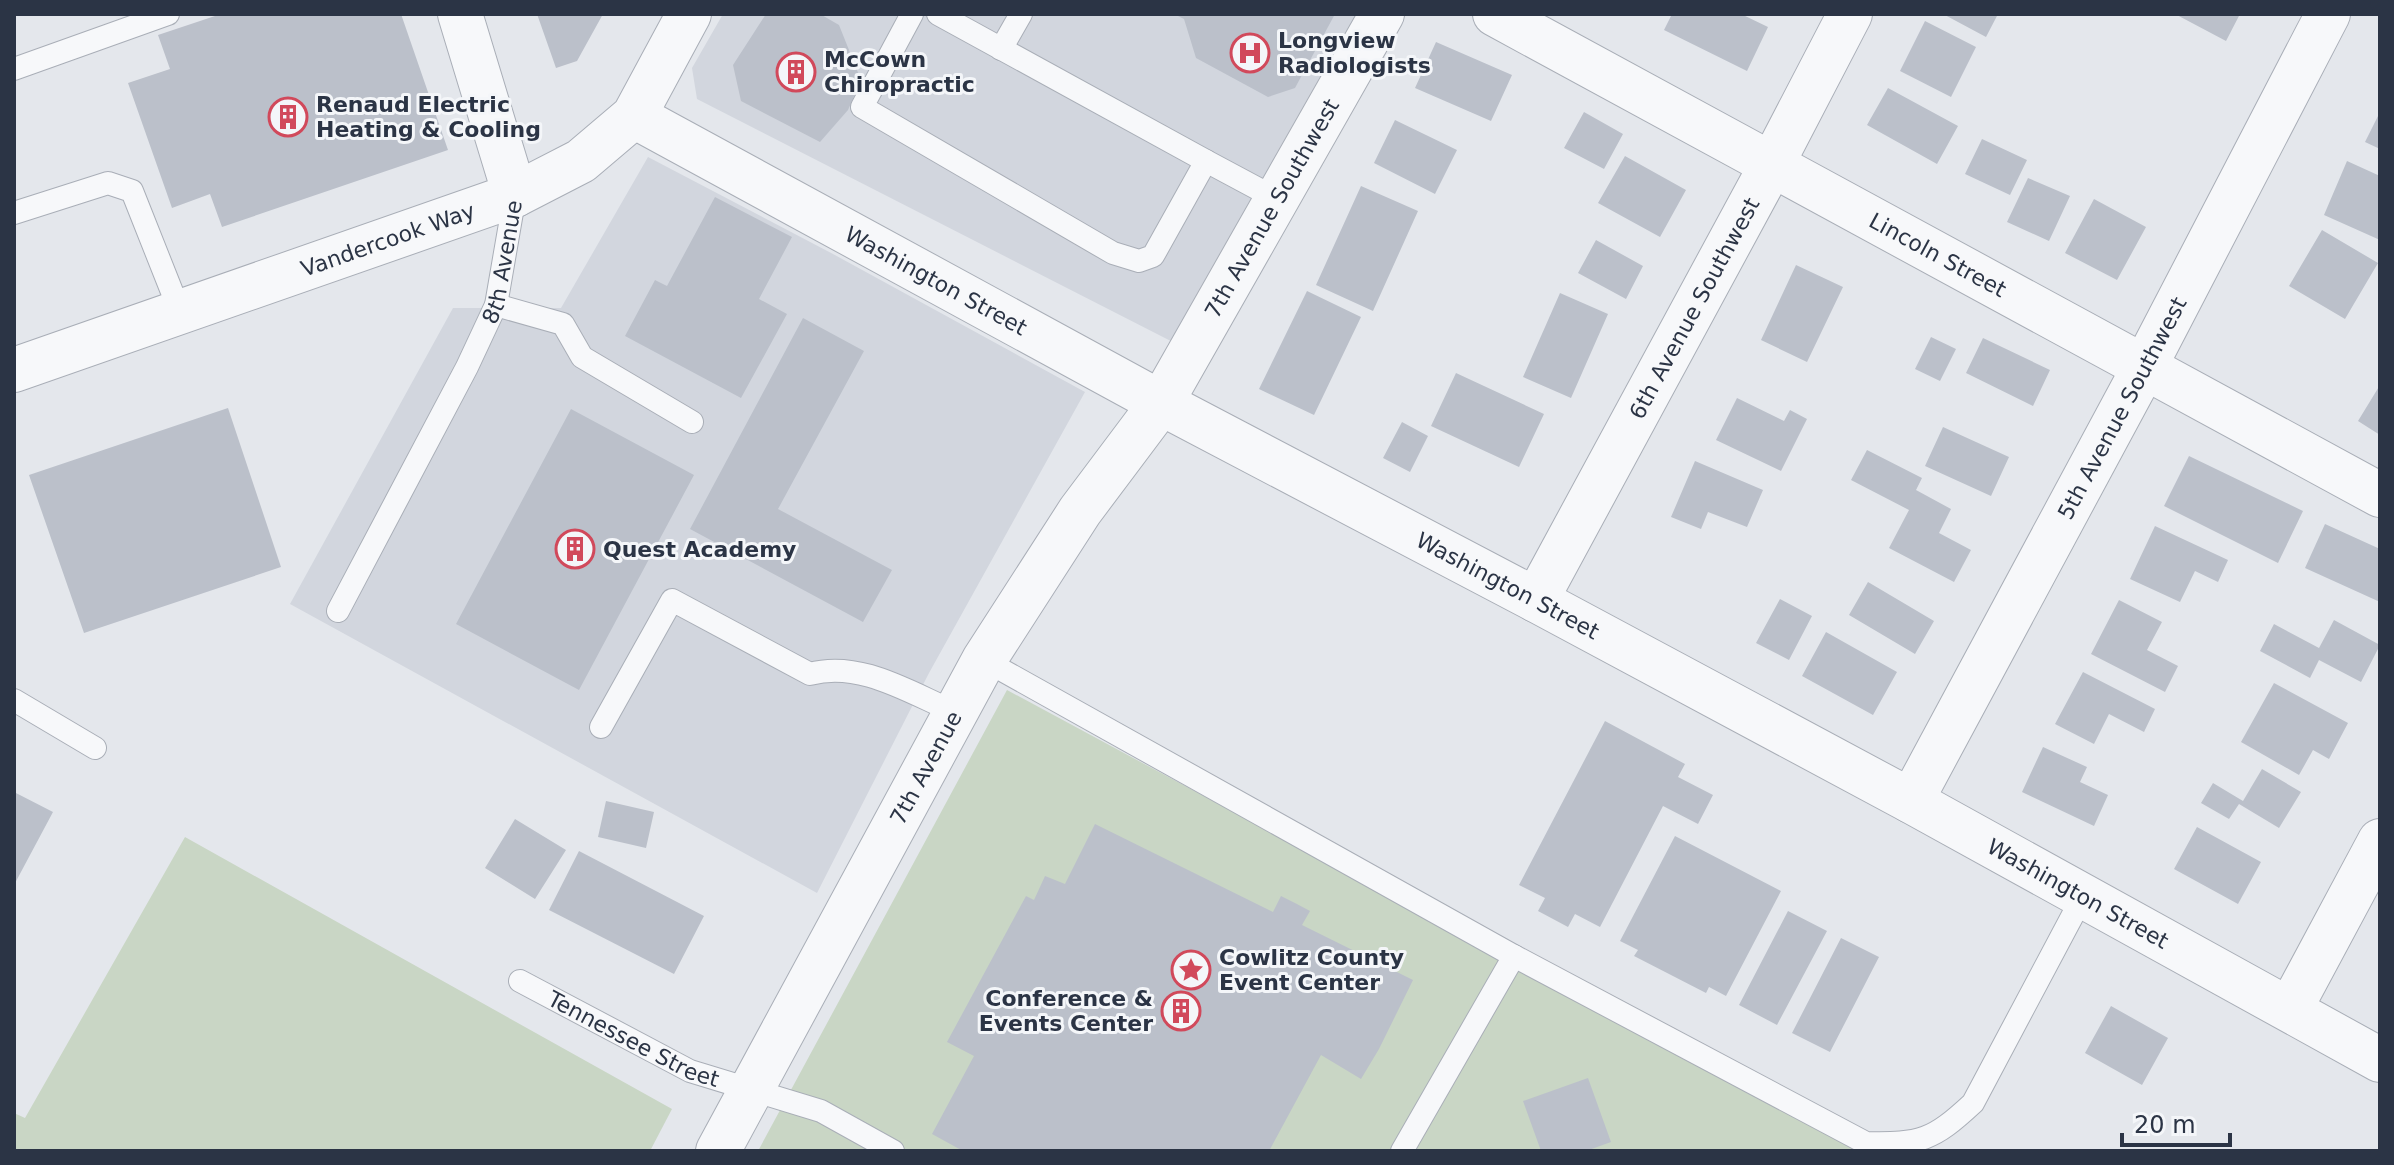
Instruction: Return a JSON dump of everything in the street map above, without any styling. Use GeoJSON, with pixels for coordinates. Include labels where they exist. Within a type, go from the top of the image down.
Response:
{"type":"FeatureCollection","features":[{"type":"Feature","properties":{"kind":"street","name":"8th Avenue"},"geometry":{"type":"LineString","coordinates":[[460,14],[515,195]]}},
{"type":"Feature","properties":{"kind":"street","name":"Vandercook Way"},"geometry":{"type":"LineString","coordinates":[[14,370],[515,195],[581,161],[634,116],[689,14]]}},
{"type":"Feature","properties":{"kind":"street","name":"7th Avenue Southwest"},"geometry":{"type":"LineString","coordinates":[[1161,403],[1382,14]]}},
{"type":"Feature","properties":{"kind":"street","name":"Lincoln Street"},"geometry":{"type":"LineString","coordinates":[[1495,14],[2380,495]]}},
{"type":"Feature","properties":{"kind":"street","name":"6th Avenue Southwest"},"geometry":{"type":"LineString","coordinates":[[1536,600],[1850,14]]}},
{"type":"Feature","properties":{"kind":"street","name":"5th Avenue Southwest"},"geometry":{"type":"LineString","coordinates":[[1911,801],[2145,366],[2328,14]]}},
{"type":"Feature","properties":{"kind":"street","name":"Washington Street"},"geometry":{"type":"LineString","coordinates":[[634,116],[1161,403],[1911,801],[2380,1060]]}},
{"type":"Feature","properties":{"kind":"street","name":"7th Avenue"},"geometry":{"type":"LineString","coordinates":[[718,1151],[984,660],[1080,511],[1161,403]]}},
{"type":"Feature","properties":{"kind":"street"},"geometry":{"type":"LineString","coordinates":[[2290,1009],[2380,841]]}},
{"type":"Feature","properties":{"kind":"lane"},"geometry":{"type":"LineString","coordinates":[[14,69],[168,14]]}},
{"type":"Feature","properties":{"kind":"lane"},"geometry":{"type":"LineString","coordinates":[[912,14],[862,107],[1113,253],[1139,261],[1153,256],[1206,161]]}},
{"type":"Feature","properties":{"kind":"lane"},"geometry":{"type":"LineString","coordinates":[[938,14],[1277,199]]}},
{"type":"Feature","properties":{"kind":"lane"},"geometry":{"type":"LineString","coordinates":[[1001,49],[1021,14]]}},
{"type":"Feature","properties":{"kind":"lane"},"geometry":{"type":"LineString","coordinates":[[14,213],[108,183],[132,191],[180,312]]}},
{"type":"Feature","properties":{"kind":"lane","name":"8th Avenue"},"geometry":{"type":"LineString","coordinates":[[338,611],[467,367],[496,305],[515,195]]}},
{"type":"Feature","properties":{"kind":"lane"},"geometry":{"type":"LineString","coordinates":[[496,305],[563,324],[582,357],[692,422]]}},
{"type":"Feature","properties":{"kind":"lane"},"geometry":{"type":"LineString","coordinates":[[601,727],[672,600],[810,674],[828,669],[862,672],[955,712]]}},
{"type":"Feature","properties":{"kind":"lane"},"geometry":{"type":"LineString","coordinates":[[984,660],[1514,956],[1873,1147],[1910,1144],[1946,1128],[1973,1103],[2083,896]]}},
{"type":"Feature","properties":{"kind":"lane"},"geometry":{"type":"LineString","coordinates":[[14,700],[95,748]]}},
{"type":"Feature","properties":{"kind":"lane"},"geometry":{"type":"LineString","coordinates":[[1402,1151],[1514,956]]}},
{"type":"Feature","properties":{"kind":"lane","name":"Tennessee Street"},"geometry":{"type":"LineString","coordinates":[[520,981],[690,1071],[821,1111],[893,1151]]}},
{"type":"Feature","properties":{"kind":"shaded area"},"geometry":{"type":"Polygon","coordinates":[[[723,14],[1386,14],[1208,360],[697,99],[692,68],[723,14]]]}},
{"type":"Feature","properties":{"kind":"shaded area"},"geometry":{"type":"Polygon","coordinates":[[[648,157],[1085,392],[929,673],[817,893],[290,604],[453,308],[561,308],[648,157]]]}},
{"type":"Feature","properties":{"kind":"green space","name":"Cowlitz County Event Center"},"geometry":{"type":"Polygon","coordinates":[[[1007,690],[1863,1151],[758,1151],[1007,690]]]}},
{"type":"Feature","properties":{"kind":"green space"},"geometry":{"type":"Polygon","coordinates":[[[185,837],[672,1109],[650,1151],[14,1151],[14,1113],[25,1118],[185,837]]]}},
{"type":"Feature","properties":{"kind":"building","name":"Renaud Electric Heating & Cooling"},"geometry":{"type":"Polygon","coordinates":[[[221,14],[401,14],[448,150],[222,227],[210,194],[172,208],[128,83],[170,69],[158,35],[221,14]]]}},
{"type":"Feature","properties":{"kind":"building"},"geometry":{"type":"Polygon","coordinates":[[[537,14],[603,14],[577,61],[556,68],[537,14]]]}},
{"type":"Feature","properties":{"kind":"building","name":"McCown Chiropractic"},"geometry":{"type":"Polygon","coordinates":[[[766,14],[820,14],[839,25],[861,80],[848,110],[820,142],[741,101],[733,65],[766,14]]]}},
{"type":"Feature","properties":{"kind":"building"},"geometry":{"type":"Polygon","coordinates":[[[1174,14],[1335,14],[1295,88],[1268,97],[1196,58],[1184,19],[1174,14]]]}},
{"type":"Feature","properties":{"kind":"building"},"geometry":{"type":"Polygon","coordinates":[[[1672,14],[1741,14],[1768,27],[1747,71],[1664,30],[1672,14]]]}},
{"type":"Feature","properties":{"kind":"building"},"geometry":{"type":"Polygon","coordinates":[[[1943,14],[1998,14],[1986,37],[1943,14]]]}},
{"type":"Feature","properties":{"kind":"building"},"geometry":{"type":"Polygon","coordinates":[[[2175,14],[2240,14],[2226,41],[2175,14]]]}},
{"type":"Feature","properties":{"kind":"building"},"geometry":{"type":"Polygon","coordinates":[[[1925,21],[1976,47],[1951,97],[1900,71],[1925,21]]]}},
{"type":"Feature","properties":{"kind":"building"},"geometry":{"type":"Polygon","coordinates":[[[1436,42],[1512,75],[1491,121],[1415,88],[1436,42]]]}},
{"type":"Feature","properties":{"kind":"building"},"geometry":{"type":"Polygon","coordinates":[[[1888,88],[1958,126],[1937,164],[1867,125],[1888,88]]]}},
{"type":"Feature","properties":{"kind":"building"},"geometry":{"type":"Polygon","coordinates":[[[1584,112],[1623,134],[1604,169],[1564,148],[1584,112]]]}},
{"type":"Feature","properties":{"kind":"building"},"geometry":{"type":"Polygon","coordinates":[[[2380,112],[2380,149],[2365,142],[2380,112]]]}},
{"type":"Feature","properties":{"kind":"building"},"geometry":{"type":"Polygon","coordinates":[[[1395,120],[1457,150],[1435,194],[1374,163],[1395,120]]]}},
{"type":"Feature","properties":{"kind":"building"},"geometry":{"type":"Polygon","coordinates":[[[1982,139],[2027,160],[2010,195],[1965,174],[1982,139]]]}},
{"type":"Feature","properties":{"kind":"building"},"geometry":{"type":"Polygon","coordinates":[[[1625,156],[1686,190],[1660,237],[1598,203],[1625,156]]]}},
{"type":"Feature","properties":{"kind":"building"},"geometry":{"type":"Polygon","coordinates":[[[2347,161],[2380,176],[2380,240],[2324,215],[2347,161]]]}},
{"type":"Feature","properties":{"kind":"building"},"geometry":{"type":"Polygon","coordinates":[[[2028,178],[2070,196],[2049,241],[2007,222],[2028,178]]]}},
{"type":"Feature","properties":{"kind":"building"},"geometry":{"type":"Polygon","coordinates":[[[1361,186],[1418,211],[1373,311],[1316,285],[1361,186]]]}},
{"type":"Feature","properties":{"kind":"building"},"geometry":{"type":"Polygon","coordinates":[[[715,197],[792,237],[759,299],[787,314],[741,398],[625,336],[655,280],[667,286],[715,197]]]}},
{"type":"Feature","properties":{"kind":"building"},"geometry":{"type":"Polygon","coordinates":[[[2094,199],[2146,227],[2117,280],[2065,253],[2094,199]]]}},
{"type":"Feature","properties":{"kind":"building"},"geometry":{"type":"Polygon","coordinates":[[[2322,230],[2378,263],[2345,319],[2289,286],[2322,230]]]}},
{"type":"Feature","properties":{"kind":"building"},"geometry":{"type":"Polygon","coordinates":[[[1596,240],[1643,266],[1626,299],[1578,273],[1596,240]]]}},
{"type":"Feature","properties":{"kind":"building"},"geometry":{"type":"Polygon","coordinates":[[[1796,265],[1843,287],[1807,362],[1761,340],[1796,265]]]}},
{"type":"Feature","properties":{"kind":"building"},"geometry":{"type":"Polygon","coordinates":[[[1307,291],[1361,317],[1314,415],[1259,389],[1307,291]]]}},
{"type":"Feature","properties":{"kind":"building"},"geometry":{"type":"Polygon","coordinates":[[[1560,293],[1608,314],[1571,398],[1523,377],[1560,293]]]}},
{"type":"Feature","properties":{"kind":"building"},"geometry":{"type":"Polygon","coordinates":[[[803,318],[864,351],[778,509],[892,570],[863,622],[690,529],[803,318]]]}},
{"type":"Feature","properties":{"kind":"building"},"geometry":{"type":"Polygon","coordinates":[[[1931,337],[1956,349],[1940,381],[1915,369],[1931,337]]]}},
{"type":"Feature","properties":{"kind":"building"},"geometry":{"type":"Polygon","coordinates":[[[1983,338],[2050,370],[2033,406],[1966,373],[1983,338]]]}},
{"type":"Feature","properties":{"kind":"building"},"geometry":{"type":"Polygon","coordinates":[[[1456,373],[1544,414],[1519,467],[1431,426],[1456,373]]]}},
{"type":"Feature","properties":{"kind":"building"},"geometry":{"type":"Polygon","coordinates":[[[2380,385],[2380,435],[2358,421],[2380,385]]]}},
{"type":"Feature","properties":{"kind":"building"},"geometry":{"type":"Polygon","coordinates":[[[1737,398],[1784,421],[1790,410],[1807,419],[1781,471],[1716,440],[1737,398]]]}},
{"type":"Feature","properties":{"kind":"building"},"geometry":{"type":"Polygon","coordinates":[[[228,408],[281,567],[84,633],[29,475],[228,408]]]}},
{"type":"Feature","properties":{"kind":"building","name":"Quest Academy"},"geometry":{"type":"Polygon","coordinates":[[[571,409],[694,475],[579,690],[456,624],[571,409]]]}},
{"type":"Feature","properties":{"kind":"building"},"geometry":{"type":"Polygon","coordinates":[[[1402,422],[1428,436],[1410,472],[1383,458],[1402,422]]]}},
{"type":"Feature","properties":{"kind":"building"},"geometry":{"type":"Polygon","coordinates":[[[1943,427],[2009,457],[1991,496],[1925,466],[1943,427]]]}},
{"type":"Feature","properties":{"kind":"building"},"geometry":{"type":"Polygon","coordinates":[[[1867,450],[1922,478],[1916,490],[1951,509],[1939,533],[1971,550],[1954,582],[1889,548],[1909,510],[1851,480],[1867,450]]]}},
{"type":"Feature","properties":{"kind":"building"},"geometry":{"type":"Polygon","coordinates":[[[2189,456],[2303,511],[2278,563],[2164,506],[2189,456]]]}},
{"type":"Feature","properties":{"kind":"building"},"geometry":{"type":"Polygon","coordinates":[[[1695,461],[1763,490],[1747,527],[1708,512],[1701,529],[1671,517],[1695,461]]]}},
{"type":"Feature","properties":{"kind":"building"},"geometry":{"type":"Polygon","coordinates":[[[2325,524],[2380,549],[2380,602],[2305,568],[2325,524]]]}},
{"type":"Feature","properties":{"kind":"building"},"geometry":{"type":"Polygon","coordinates":[[[2155,526],[2228,560],[2218,582],[2195,571],[2180,602],[2130,579],[2155,526]]]}},
{"type":"Feature","properties":{"kind":"building"},"geometry":{"type":"Polygon","coordinates":[[[1868,582],[1934,621],[1915,654],[1849,615],[1868,582]]]}},
{"type":"Feature","properties":{"kind":"building"},"geometry":{"type":"Polygon","coordinates":[[[1780,599],[1812,616],[1789,660],[1756,643],[1780,599]]]}},
{"type":"Feature","properties":{"kind":"building"},"geometry":{"type":"Polygon","coordinates":[[[2119,600],[2162,622],[2147,650],[2178,666],[2165,692],[2091,654],[2119,600]]]}},
{"type":"Feature","properties":{"kind":"building"},"geometry":{"type":"Polygon","coordinates":[[[2334,620],[2380,645],[2361,682],[2319,660],[2310,678],[2260,651],[2274,624],[2319,648],[2334,620]]]}},
{"type":"Feature","properties":{"kind":"building"},"geometry":{"type":"Polygon","coordinates":[[[1826,632],[1897,672],[1873,715],[1802,676],[1826,632]]]}},
{"type":"Feature","properties":{"kind":"building"},"geometry":{"type":"Polygon","coordinates":[[[2083,672],[2155,709],[2144,732],[2109,714],[2094,744],[2055,724],[2083,672]]]}},
{"type":"Feature","properties":{"kind":"building"},"geometry":{"type":"Polygon","coordinates":[[[2274,683],[2348,723],[2329,759],[2313,750],[2299,775],[2241,742],[2274,683]]]}},
{"type":"Feature","properties":{"kind":"building"},"geometry":{"type":"Polygon","coordinates":[[[1605,721],[1685,764],[1678,777],[1713,795],[1698,824],[1663,806],[1600,927],[1575,914],[1568,927],[1538,911],[1545,898],[1519,885],[1605,721]]]}},
{"type":"Feature","properties":{"kind":"building"},"geometry":{"type":"Polygon","coordinates":[[[2043,747],[2087,767],[2080,782],[2108,795],[2094,826],[2022,792],[2043,747]]]}},
{"type":"Feature","properties":{"kind":"building"},"geometry":{"type":"Polygon","coordinates":[[[2262,769],[2301,792],[2279,828],[2239,804],[2229,819],[2201,803],[2213,783],[2243,801],[2262,769]]]}},
{"type":"Feature","properties":{"kind":"building"},"geometry":{"type":"Polygon","coordinates":[[[14,792],[53,812],[14,885],[14,792]]]}},
{"type":"Feature","properties":{"kind":"building"},"geometry":{"type":"Polygon","coordinates":[[[606,801],[654,812],[646,848],[598,837],[606,801]]]}},
{"type":"Feature","properties":{"kind":"building"},"geometry":{"type":"Polygon","coordinates":[[[515,819],[566,850],[535,899],[485,868],[515,819]]]}},
{"type":"Feature","properties":{"kind":"building","name":"Conference & Events Center"},"geometry":{"type":"Polygon","coordinates":[[[1095,824],[1273,912],[1281,896],[1310,911],[1302,925],[1413,980],[1361,1079],[1321,1055],[1269,1151],[963,1151],[932,1134],[974,1056],[947,1042],[1026,896],[1034,900],[1045,876],[1065,884],[1095,824]]]}},
{"type":"Feature","properties":{"kind":"building"},"geometry":{"type":"Polygon","coordinates":[[[2197,827],[2261,862],[2238,904],[2174,869],[2197,827]]]}},
{"type":"Feature","properties":{"kind":"building"},"geometry":{"type":"Polygon","coordinates":[[[1675,836],[1781,891],[1726,996],[1709,987],[1706,993],[1634,956],[1638,950],[1620,941],[1675,836]]]}},
{"type":"Feature","properties":{"kind":"building"},"geometry":{"type":"Polygon","coordinates":[[[579,851],[704,916],[674,974],[549,910],[579,851]]]}},
{"type":"Feature","properties":{"kind":"building"},"geometry":{"type":"Polygon","coordinates":[[[1788,911],[1827,931],[1777,1025],[1739,1005],[1788,911]]]}},
{"type":"Feature","properties":{"kind":"building"},"geometry":{"type":"Polygon","coordinates":[[[1841,938],[1879,957],[1830,1052],[1792,1033],[1841,938]]]}},
{"type":"Feature","properties":{"kind":"building"},"geometry":{"type":"Polygon","coordinates":[[[2111,1006],[2168,1038],[2142,1085],[2085,1053],[2111,1006]]]}},
{"type":"Feature","properties":{"kind":"building"},"geometry":{"type":"Polygon","coordinates":[[[1588,1078],[1611,1142],[1586,1151],[1541,1151],[1523,1101],[1588,1078]]]}},
{"type":"Feature","properties":{"kind":"place","name":"Longview Radiologists"},"geometry":{"type":"Point","coordinates":[1250,53]}},
{"type":"Feature","properties":{"kind":"place","name":"McCown Chiropractic"},"geometry":{"type":"Point","coordinates":[796,72]}},
{"type":"Feature","properties":{"kind":"place","name":"Renaud Electric Heating & Cooling"},"geometry":{"type":"Point","coordinates":[288,117]}},
{"type":"Feature","properties":{"kind":"place","name":"Quest Academy"},"geometry":{"type":"Point","coordinates":[575,549]}},
{"type":"Feature","properties":{"kind":"place","name":"Cowlitz County Event Center"},"geometry":{"type":"Point","coordinates":[1191,970]}},
{"type":"Feature","properties":{"kind":"place","name":"Conference & Events Center"},"geometry":{"type":"Point","coordinates":[1181,1011]}}]}
